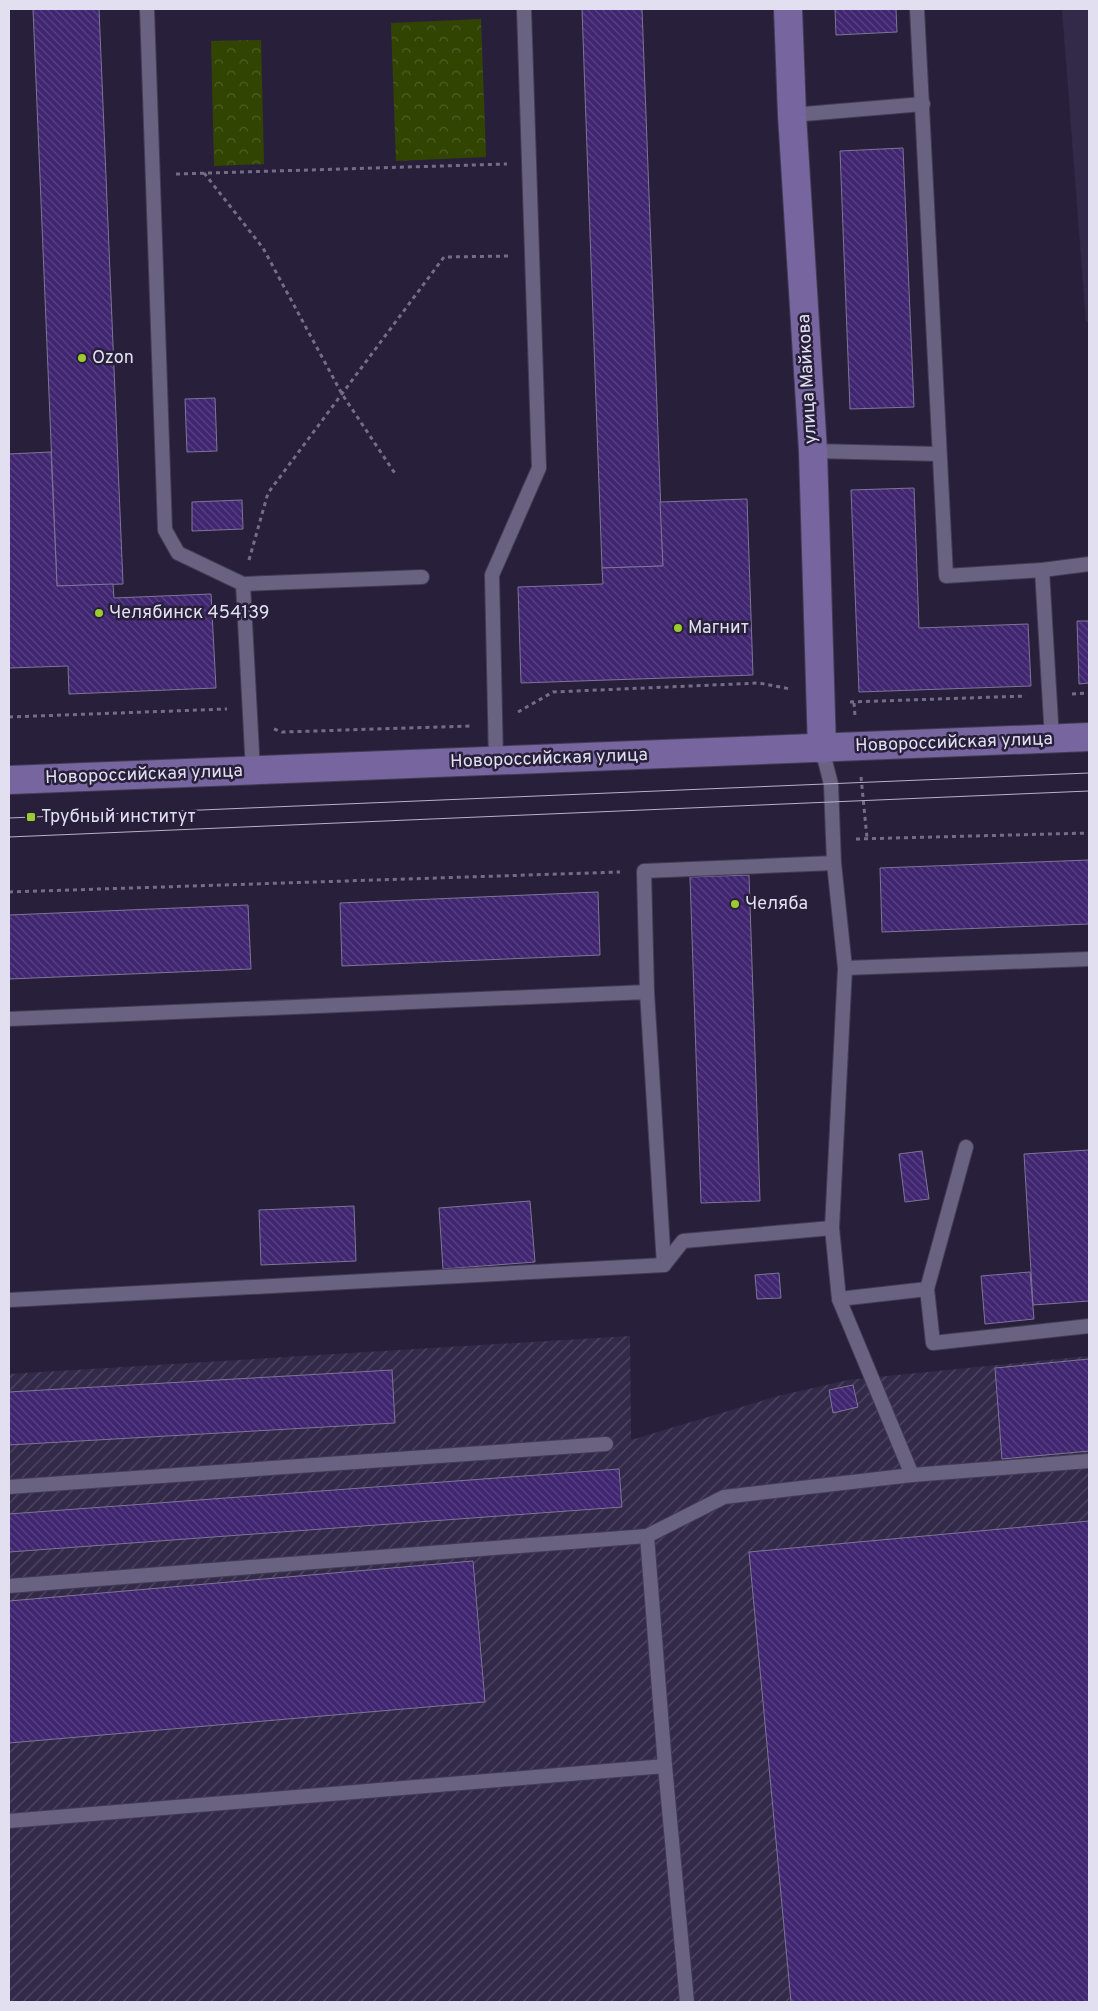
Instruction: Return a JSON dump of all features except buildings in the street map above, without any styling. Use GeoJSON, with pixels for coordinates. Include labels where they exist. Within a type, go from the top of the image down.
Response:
{"type":"FeatureCollection","features":[{"type":"Feature","properties":{"kind":"main road","name":"улица Майкова"},"geometry":{"type":"LineString","coordinates":[[788,9],[792,115],[813,452],[822,748]]}},
{"type":"Feature","properties":{"kind":"main road","name":"Новороссийская улица"},"geometry":{"type":"LineString","coordinates":[[9,780],[1089,737]]}},
{"type":"Feature","properties":{"kind":"lane"},"geometry":{"type":"LineString","coordinates":[[148,9],[166,530],[178,553],[243,584],[422,577]]}},
{"type":"Feature","properties":{"kind":"lane"},"geometry":{"type":"LineString","coordinates":[[496,761],[492,575],[539,468],[524,9]]}},
{"type":"Feature","properties":{"kind":"lane"},"geometry":{"type":"LineString","coordinates":[[917,9],[946,576],[1042,570],[1089,564]]}},
{"type":"Feature","properties":{"kind":"lane"},"geometry":{"type":"LineString","coordinates":[[792,115],[923,104]]}},
{"type":"Feature","properties":{"kind":"lane"},"geometry":{"type":"LineString","coordinates":[[813,452],[939,454]]}},
{"type":"Feature","properties":{"kind":"lane"},"geometry":{"type":"LineString","coordinates":[[1042,570],[1052,739]]}},
{"type":"Feature","properties":{"kind":"lane"},"geometry":{"type":"LineString","coordinates":[[243,584],[253,771]]}},
{"type":"Feature","properties":{"kind":"lane"},"geometry":{"type":"LineString","coordinates":[[822,748],[831,784],[834,863],[845,968],[832,1228],[839,1299],[912,1475]]}},
{"type":"Feature","properties":{"kind":"lane"},"geometry":{"type":"LineString","coordinates":[[664,1265],[647,992],[644,871],[834,863]]}},
{"type":"Feature","properties":{"kind":"lane"},"geometry":{"type":"LineString","coordinates":[[845,968],[1089,959]]}},
{"type":"Feature","properties":{"kind":"lane"},"geometry":{"type":"LineString","coordinates":[[9,1019],[647,992]]}},
{"type":"Feature","properties":{"kind":"lane"},"geometry":{"type":"LineString","coordinates":[[966,1147],[927,1289],[933,1343],[1089,1326]]}},
{"type":"Feature","properties":{"kind":"lane"},"geometry":{"type":"LineString","coordinates":[[9,1300],[664,1265],[683,1241],[832,1228]]}},
{"type":"Feature","properties":{"kind":"lane"},"geometry":{"type":"LineString","coordinates":[[839,1299],[927,1289]]}},
{"type":"Feature","properties":{"kind":"lane"},"geometry":{"type":"LineString","coordinates":[[9,1487],[606,1444]]}},
{"type":"Feature","properties":{"kind":"lane"},"geometry":{"type":"LineString","coordinates":[[9,1586],[647,1536],[724,1497],[912,1475],[1089,1461]]}},
{"type":"Feature","properties":{"kind":"lane"},"geometry":{"type":"LineString","coordinates":[[647,1536],[665,1766],[687,2002]]}},
{"type":"Feature","properties":{"kind":"lane"},"geometry":{"type":"LineString","coordinates":[[9,1821],[665,1766]]}},
{"type":"Feature","properties":{"kind":"path"},"geometry":{"type":"LineString","coordinates":[[153,174],[529,163]]}},
{"type":"Feature","properties":{"kind":"path"},"geometry":{"type":"LineString","coordinates":[[204,173],[263,248],[342,394],[396,476]]}},
{"type":"Feature","properties":{"kind":"path"},"geometry":{"type":"LineString","coordinates":[[243,584],[268,493],[444,257],[532,255]]}},
{"type":"Feature","properties":{"kind":"path"},"geometry":{"type":"LineString","coordinates":[[9,717],[228,709],[282,732],[495,725],[553,692],[760,683],[854,703],[1089,693]]}},
{"type":"Feature","properties":{"kind":"path"},"geometry":{"type":"LineString","coordinates":[[833,839],[1089,833]]}},
{"type":"Feature","properties":{"kind":"path"},"geometry":{"type":"LineString","coordinates":[[9,892],[644,871]]}},
{"type":"Feature","properties":{"kind":"shaded area"},"geometry":{"type":"Polygon","coordinates":[[[1062,9],[1089,9],[1089,322],[1086,322],[1062,9]]]}},
{"type":"Feature","properties":{"kind":"shaded area"},"geometry":{"type":"Polygon","coordinates":[[[630,1336],[631,1440],[778,1396],[848,1380],[1089,1356],[1089,2002],[9,2002],[9,1374],[630,1336]]]}},
{"type":"Feature","properties":{"kind":"green space"},"geometry":{"type":"Polygon","coordinates":[[[481,19],[486,157],[396,161],[391,23],[481,19]]]}},
{"type":"Feature","properties":{"kind":"green space"},"geometry":{"type":"Polygon","coordinates":[[[261,40],[264,164],[214,166],[211,41],[261,40]]]}},
{"type":"Feature","properties":{"kind":"tram line"},"geometry":{"type":"LineString","coordinates":[[9,818],[1089,773]]}},
{"type":"Feature","properties":{"kind":"tram line"},"geometry":{"type":"LineString","coordinates":[[9,837],[1089,791]]}},
{"type":"Feature","properties":{"kind":"place","name":"Ozon"},"geometry":{"type":"Point","coordinates":[82,358]}},
{"type":"Feature","properties":{"kind":"place","name":"Челябинск 454139"},"geometry":{"type":"Point","coordinates":[99,613]}},
{"type":"Feature","properties":{"kind":"place","name":"Магнит"},"geometry":{"type":"Point","coordinates":[678,628]}},
{"type":"Feature","properties":{"kind":"place","name":"Трубный институт"},"geometry":{"type":"Point","coordinates":[31,817]}},
{"type":"Feature","properties":{"kind":"place","name":"Челяба"},"geometry":{"type":"Point","coordinates":[735,904]}}]}
